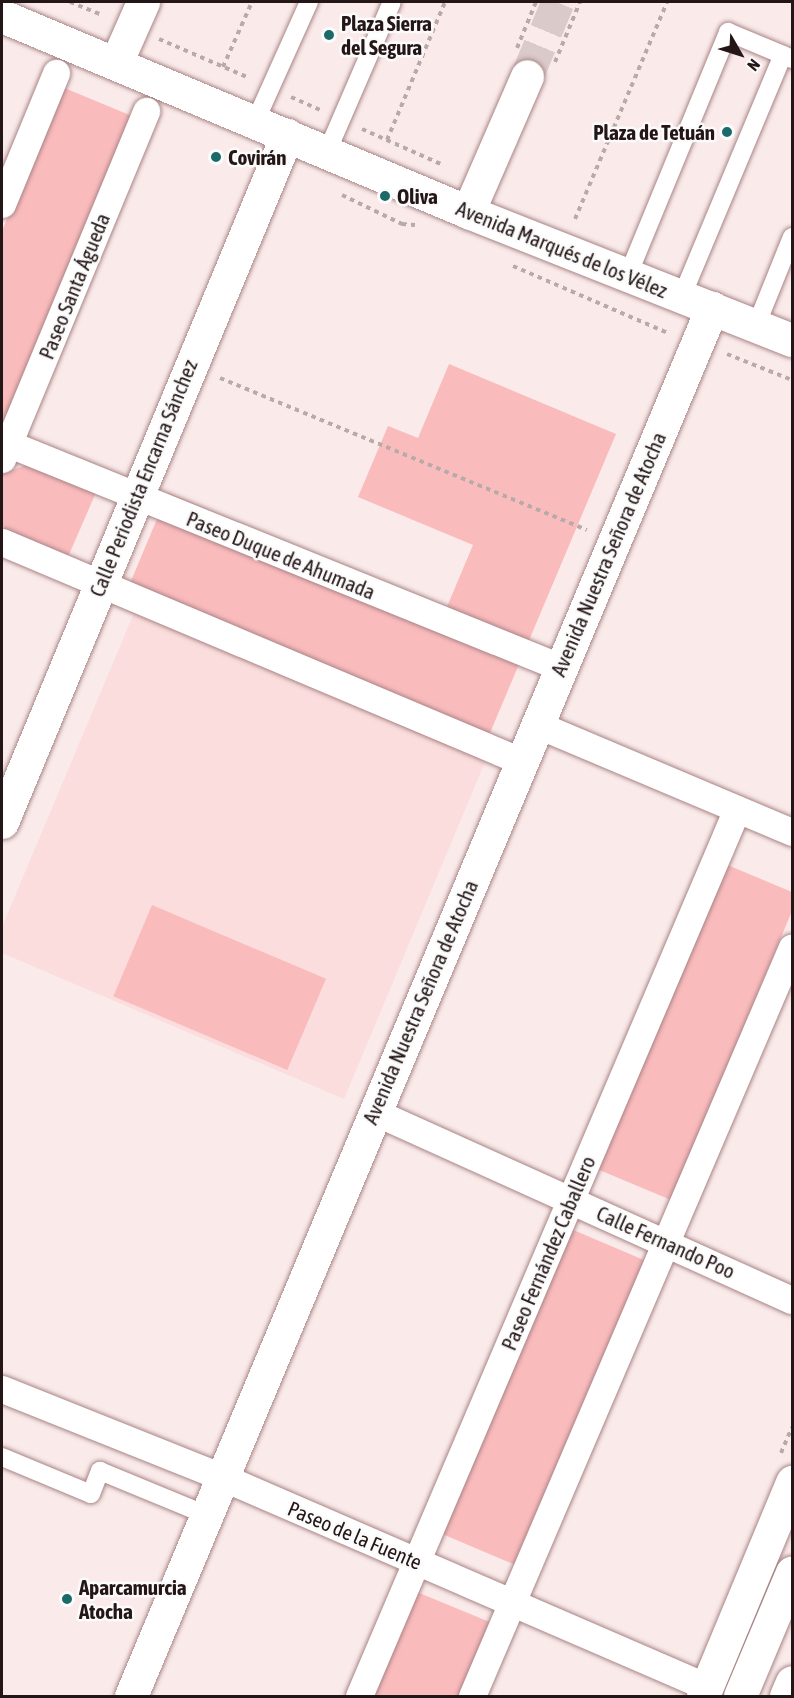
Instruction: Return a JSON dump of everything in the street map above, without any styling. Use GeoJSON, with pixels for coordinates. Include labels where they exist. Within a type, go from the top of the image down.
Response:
{"type":"FeatureCollection","features":[{"type":"Feature","properties":{"kind":"street"},"geometry":{"type":"LineString","coordinates":[[116,63],[143,2]]}},
{"type":"Feature","properties":{"kind":"street","name":"Avenida Marqués de los Vélez"},"geometry":{"type":"LineString","coordinates":[[2,15],[468,212],[792,340]]}},
{"type":"Feature","properties":{"kind":"street"},"geometry":{"type":"LineString","coordinates":[[2,204],[56,73]]}},
{"type":"Feature","properties":{"kind":"street"},"geometry":{"type":"LineString","coordinates":[[468,212],[539,74]]}},
{"type":"Feature","properties":{"kind":"street","name":"Paseo Santa Águeda"},"geometry":{"type":"LineString","coordinates":[[4,449],[146,111]]}},
{"type":"Feature","properties":{"kind":"street","name":"Calle Periodista Encarna Sánchez"},"geometry":{"type":"LineString","coordinates":[[2,822],[188,364],[287,135]]}},
{"type":"Feature","properties":{"kind":"street","name":"Avenida Nuestra Señora de Atocha"},"geometry":{"type":"LineString","coordinates":[[131,1696],[712,308]]}},
{"type":"Feature","properties":{"kind":"street","name":"Paseo Duque de Ahumada"},"geometry":{"type":"LineString","coordinates":[[4,449],[135,497],[560,667]]}},
{"type":"Feature","properties":{"kind":"street"},"geometry":{"type":"LineString","coordinates":[[2,542],[521,761]]}},
{"type":"Feature","properties":{"kind":"street"},"geometry":{"type":"LineString","coordinates":[[536,724],[792,832]]}},
{"type":"Feature","properties":{"kind":"street","name":"Paseo Fernández Caballero"},"geometry":{"type":"LineString","coordinates":[[359,1696],[737,808]]}},
{"type":"Feature","properties":{"kind":"street"},"geometry":{"type":"LineString","coordinates":[[472,1696],[792,947]]}},
{"type":"Feature","properties":{"kind":"street","name":"Calle Fernando Poo"},"geometry":{"type":"LineString","coordinates":[[375,1112],[792,1300]]}},
{"type":"Feature","properties":{"kind":"street","name":"Paseo de la Fuente"},"geometry":{"type":"LineString","coordinates":[[2,1389],[222,1477],[513,1603],[705,1692]]}},
{"type":"Feature","properties":{"kind":"street"},"geometry":{"type":"LineString","coordinates":[[705,1692],[792,1482]]}},
{"type":"Feature","properties":{"kind":"street"},"geometry":{"type":"LineString","coordinates":[[740,1696],[792,1572]]}},
{"type":"Feature","properties":{"kind":"street"},"geometry":{"type":"LineString","coordinates":[[786,1696],[792,1682]]}},
{"type":"Feature","properties":{"kind":"lane"},"geometry":{"type":"LineString","coordinates":[[255,122],[309,2]]}},
{"type":"Feature","properties":{"kind":"lane"},"geometry":{"type":"LineString","coordinates":[[327,152],[392,2]]}},
{"type":"Feature","properties":{"kind":"lane"},"geometry":{"type":"LineString","coordinates":[[627,274],[728,32],[788,57],[682,296]]}},
{"type":"Feature","properties":{"kind":"lane"},"geometry":{"type":"LineString","coordinates":[[756,326],[792,237]]}},
{"type":"Feature","properties":{"kind":"lane"},"geometry":{"type":"LineString","coordinates":[[2,1457],[91,1494],[100,1471],[207,1515]]}},
{"type":"Feature","properties":{"kind":"path"},"geometry":{"type":"LineString","coordinates":[[223,67],[252,2]]}},
{"type":"Feature","properties":{"kind":"path"},"geometry":{"type":"LineString","coordinates":[[387,140],[445,2]]}},
{"type":"Feature","properties":{"kind":"path"},"geometry":{"type":"LineString","coordinates":[[539,74],[580,2]]}},
{"type":"Feature","properties":{"kind":"path"},"geometry":{"type":"LineString","coordinates":[[575,219],[667,2]]}},
{"type":"Feature","properties":{"kind":"path"},"geometry":{"type":"LineString","coordinates":[[564,215],[585,223]]}},
{"type":"Feature","properties":{"kind":"path"},"geometry":{"type":"LineString","coordinates":[[188,364],[613,541]]}},
{"type":"Feature","properties":{"kind":"shaded area"},"geometry":{"type":"Polygon","coordinates":[[[62,87],[132,116],[6,421],[2,420],[2,231],[62,87]]]}},
{"type":"Feature","properties":{"kind":"shaded area"},"geometry":{"type":"Polygon","coordinates":[[[449,364],[616,434],[479,759],[120,607],[168,493],[446,609],[473,545],[358,497],[388,426],[418,438],[449,364]]]}},
{"type":"Feature","properties":{"kind":"shaded area"},"geometry":{"type":"Polygon","coordinates":[[[34,462],[98,488],[67,559],[8,535],[2,523],[2,474],[34,462]]]}},
{"type":"Feature","properties":{"kind":"shaded area"},"geometry":{"type":"Polygon","coordinates":[[[134,613],[485,762],[344,1099],[2,953],[2,927],[134,613]]]}},
{"type":"Feature","properties":{"kind":"shaded area"},"geometry":{"type":"Polygon","coordinates":[[[725,864],[792,892],[792,911],[671,1200],[597,1169],[725,864]]]}},
{"type":"Feature","properties":{"kind":"shaded area"},"geometry":{"type":"Polygon","coordinates":[[[152,905],[326,979],[287,1070],[113,996],[152,905]]]}},
{"type":"Feature","properties":{"kind":"shaded area"},"geometry":{"type":"Polygon","coordinates":[[[571,1229],[646,1261],[516,1565],[442,1534],[571,1229]]]}},
{"type":"Feature","properties":{"kind":"shaded area"},"geometry":{"type":"Polygon","coordinates":[[[417,1592],[492,1623],[461,1696],[373,1696],[417,1592]]]}},
{"type":"Feature","properties":{"kind":"tunnel"},"geometry":{"type":"LineString","coordinates":[[527,76],[558,2]]}},
{"type":"Feature","properties":{"kind":"place","name":"Plaza Sierra del Segura"},"geometry":{"type":"Point","coordinates":[329,35]}},
{"type":"Feature","properties":{"kind":"place","name":"Plaza de Tetuán"},"geometry":{"type":"Point","coordinates":[727,132]}},
{"type":"Feature","properties":{"kind":"place","name":"Covirán"},"geometry":{"type":"Point","coordinates":[216,157]}},
{"type":"Feature","properties":{"kind":"place","name":"Oliva"},"geometry":{"type":"Point","coordinates":[385,196]}},
{"type":"Feature","properties":{"kind":"place","name":"Aparcamurcia Atocha"},"geometry":{"type":"Point","coordinates":[67,1599]}}]}
